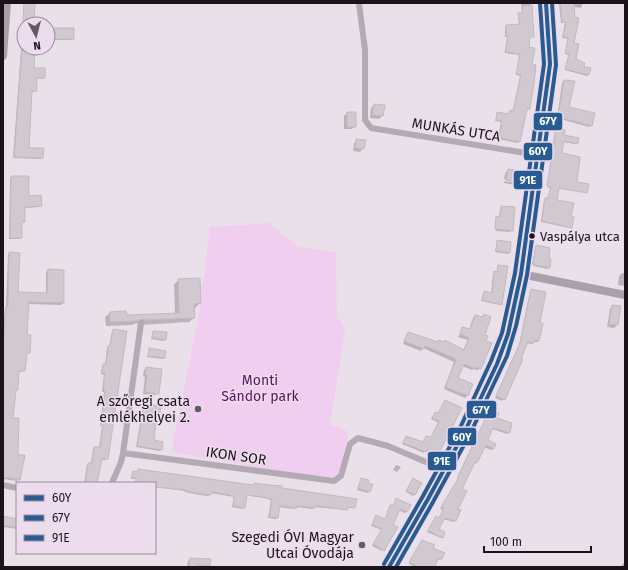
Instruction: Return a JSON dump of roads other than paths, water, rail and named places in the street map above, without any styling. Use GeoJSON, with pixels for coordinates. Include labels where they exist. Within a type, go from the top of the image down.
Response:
{"type":"FeatureCollection","features":[{"type":"Feature","properties":{"kind":"street"},"geometry":{"type":"LineString","coordinates":[[3,56],[7,3]]}},
{"type":"Feature","properties":{"kind":"street","name":"MUNKÁS UTCA"},"geometry":{"type":"LineString","coordinates":[[359,3],[365,50],[365,120],[370,128],[538,155]]}},
{"type":"Feature","properties":{"kind":"street"},"geometry":{"type":"LineString","coordinates":[[389,567],[445,470],[474,412],[501,353],[514,310],[538,155],[550,64],[546,3]]}},
{"type":"Feature","properties":{"kind":"street"},"geometry":{"type":"LineString","coordinates":[[520,274],[625,295]]}},
{"type":"Feature","properties":{"kind":"street"},"geometry":{"type":"LineString","coordinates":[[112,482],[121,462],[123,453],[141,323]]}},
{"type":"Feature","properties":{"kind":"street","name":"IKON SOR"},"geometry":{"type":"LineString","coordinates":[[123,453],[334,480],[341,476],[350,444],[358,438],[388,446],[445,470]]}},
{"type":"Feature","properties":{"kind":"street"},"geometry":{"type":"LineString","coordinates":[[3,485],[16,488]]}},
{"type":"Feature","properties":{"kind":"place","name":"Vaspálya utca"},"geometry":{"type":"Point","coordinates":[532,236]}},
{"type":"Feature","properties":{"kind":"place","name":"A szőregi csata emlékhelyei 2."},"geometry":{"type":"Point","coordinates":[198,409]}},
{"type":"Feature","properties":{"kind":"place","name":"Szegedi ÓVI Magyar Utcai Óvodája"},"geometry":{"type":"Point","coordinates":[362,545]}},
{"type":"Feature","properties":{"kind":"park label","name":"Monti Sándor park"},"geometry":{"type":"Point","coordinates":[260,388]}}]}
